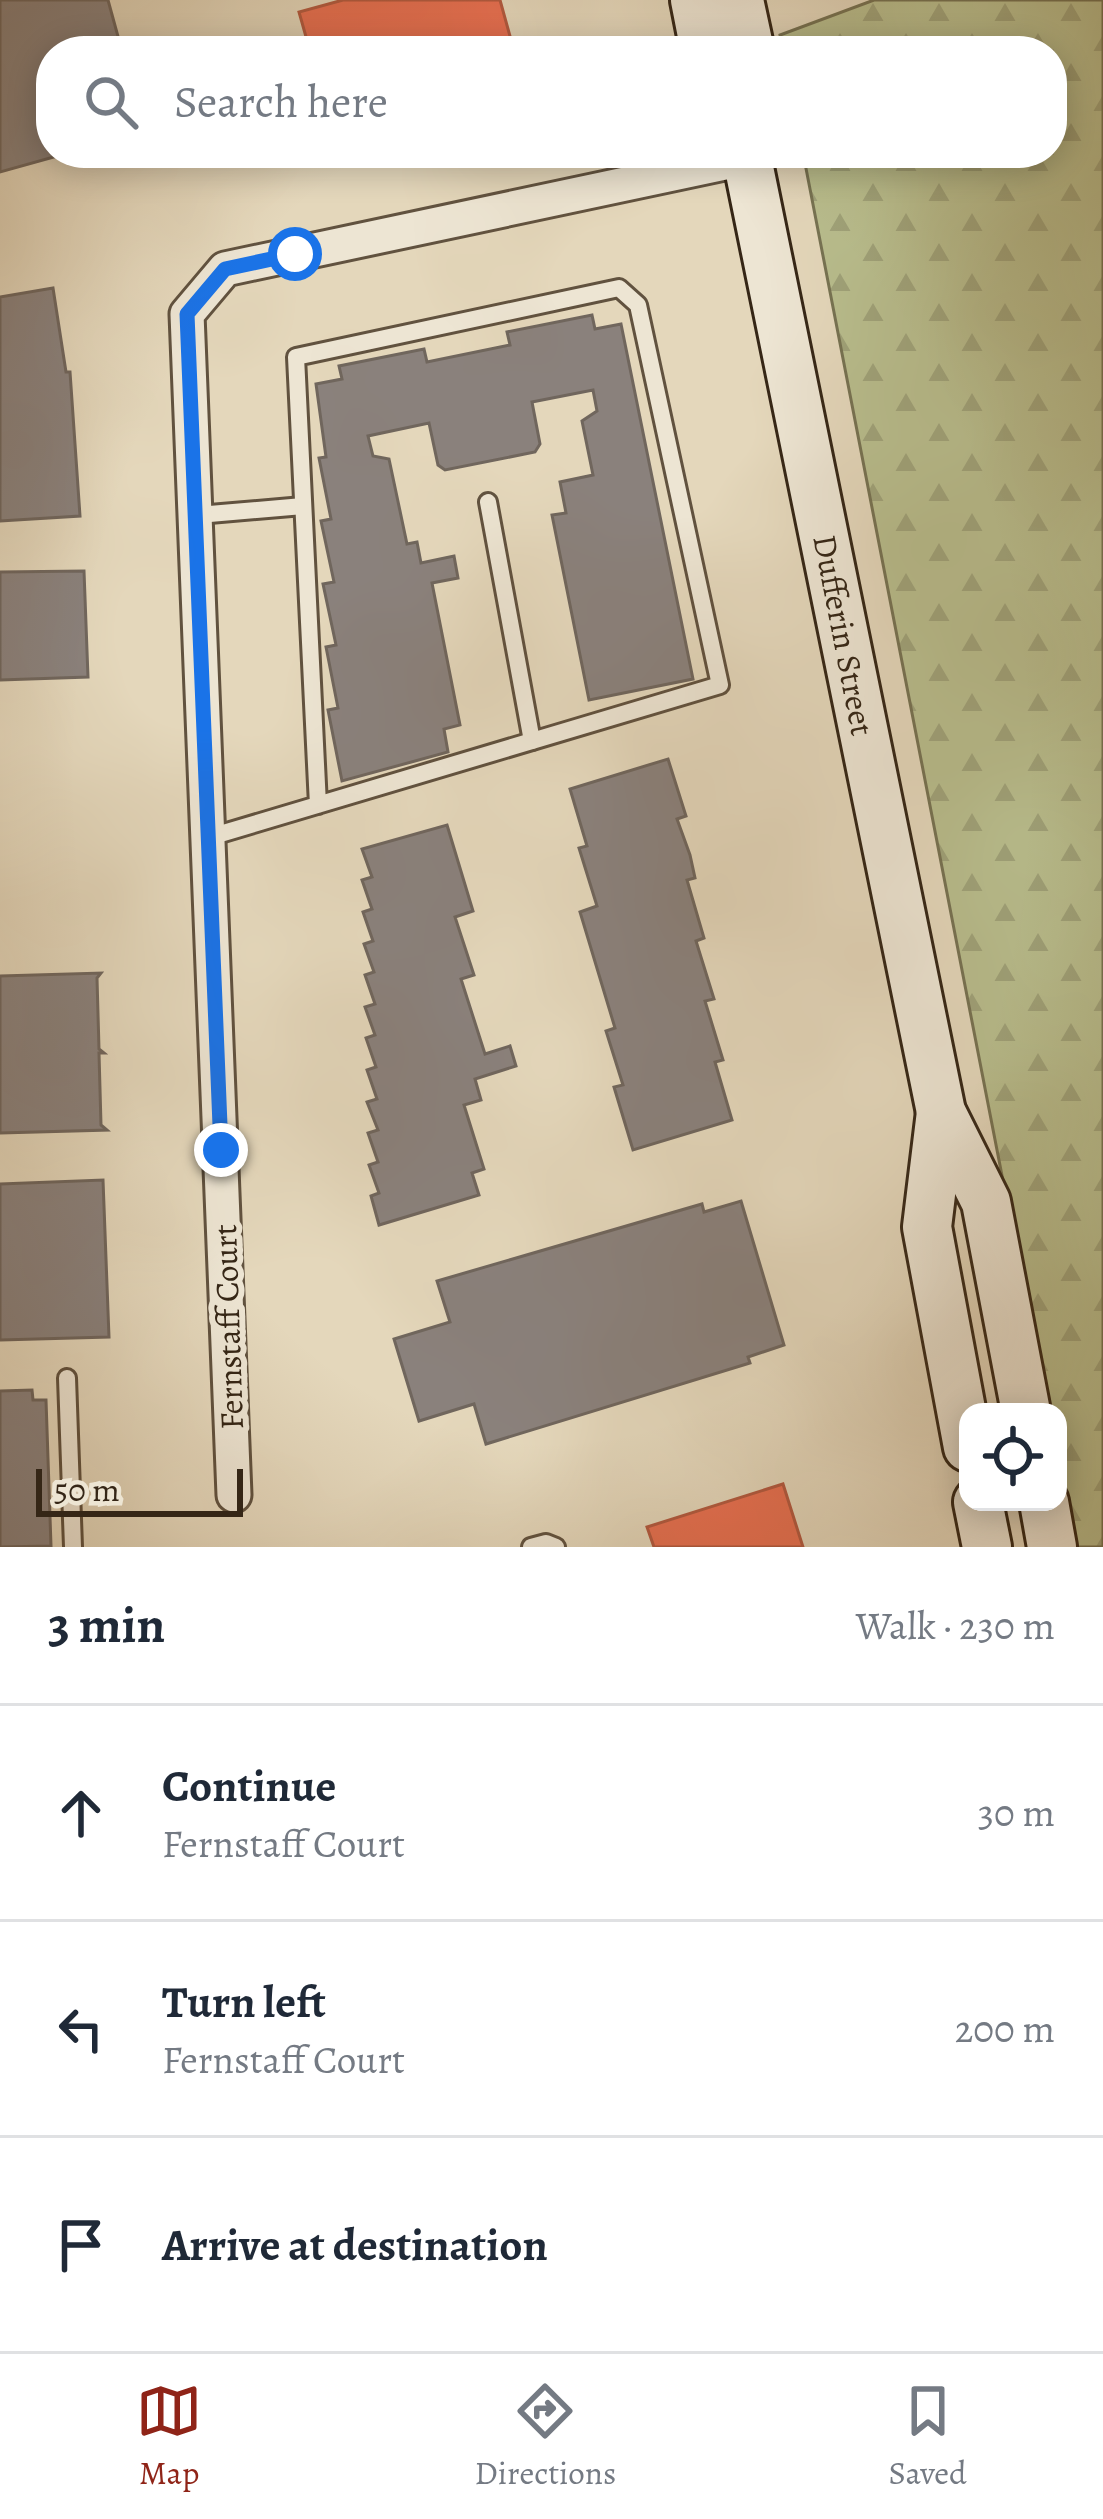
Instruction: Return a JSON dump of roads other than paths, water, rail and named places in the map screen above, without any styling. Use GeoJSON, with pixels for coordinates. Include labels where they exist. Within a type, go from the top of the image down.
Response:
{"type":"FeatureCollection","features":[{"type":"Feature","properties":{"kind":"main road"},"geometry":{"type":"LineString","coordinates":[[695,0],[702,36]]}},
{"type":"Feature","properties":{"kind":"main road"},"geometry":{"type":"LineString","coordinates":[[739,0],[747,36]]}},
{"type":"Feature","properties":{"kind":"main road","name":"Dufferin Street"},"geometry":{"type":"LineString","coordinates":[[751,168],[940,1112],[986,1202],[1025,1403]]}},
{"type":"Feature","properties":{"kind":"main road","name":"Dufferin Street"},"geometry":{"type":"LineString","coordinates":[[940,1112],[927,1226],[960,1403]]}},
{"type":"Feature","properties":{"kind":"main road"},"geometry":{"type":"LineString","coordinates":[[980,1511],[986,1547]]}},
{"type":"Feature","properties":{"kind":"main road"},"geometry":{"type":"LineString","coordinates":[[1046,1511],[1052,1547]]}},
{"type":"Feature","properties":{"kind":"street","name":"Fernstaff Court"},"geometry":{"type":"LineString","coordinates":[[234,1495],[187,314],[225,269],[688,168]]}},
{"type":"Feature","properties":{"kind":"lane"},"geometry":{"type":"LineString","coordinates":[[210,838],[720,685],[638,304],[619,289],[296,357],[318,805]]}},
{"type":"Feature","properties":{"kind":"lane"},"geometry":{"type":"LineString","coordinates":[[488,502],[532,741]]}},
{"type":"Feature","properties":{"kind":"lane"},"geometry":{"type":"LineString","coordinates":[[198,515],[303,506]]}},
{"type":"Feature","properties":{"kind":"lane"},"geometry":{"type":"LineString","coordinates":[[68,1378],[74,1547]]}},
{"type":"Feature","properties":{"kind":"lane"},"geometry":{"type":"LineString","coordinates":[[531,1547],[546,1543],[556,1547]]}}]}
